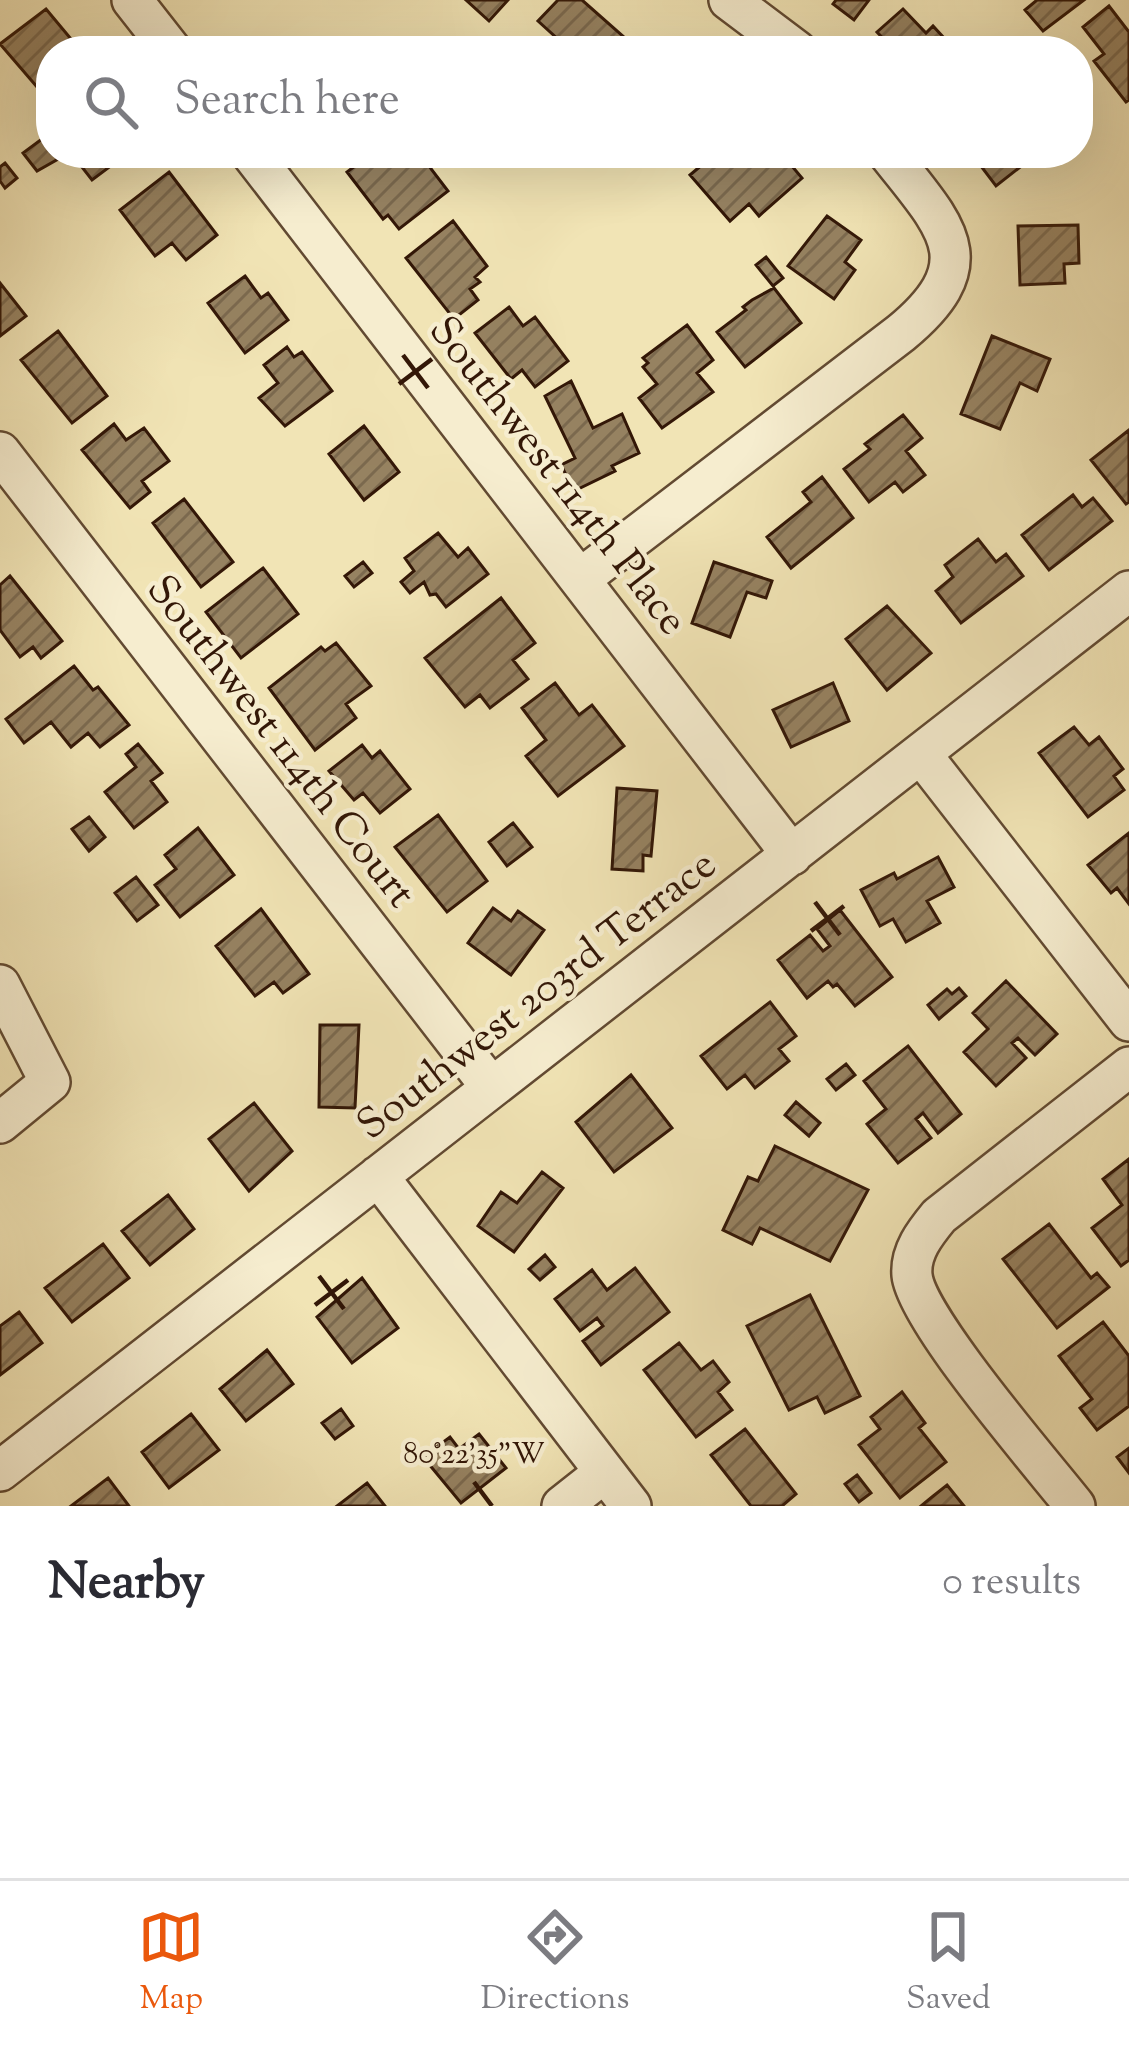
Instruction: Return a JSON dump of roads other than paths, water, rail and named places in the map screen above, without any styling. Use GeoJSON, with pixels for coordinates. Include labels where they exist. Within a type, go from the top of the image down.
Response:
{"type":"FeatureCollection","features":[{"type":"Feature","properties":{"kind":"street"},"geometry":{"type":"LineString","coordinates":[[132,0],[160,36]]}},
{"type":"Feature","properties":{"kind":"street"},"geometry":{"type":"LineString","coordinates":[[729,0],[777,36]]}},
{"type":"Feature","properties":{"kind":"street","name":"Southwest 114th Place"},"geometry":{"type":"LineString","coordinates":[[262,168],[792,855]]}},
{"type":"Feature","properties":{"kind":"street"},"geometry":{"type":"LineString","coordinates":[[580,579],[919,318],[944,289],[951,261],[943,227],[900,168]]}},
{"type":"Feature","properties":{"kind":"street","name":"Southwest 114th Court"},"geometry":{"type":"LineString","coordinates":[[0,452],[491,1088]]}},
{"type":"Feature","properties":{"kind":"street","name":"Southwest 203rd Terrace"},"geometry":{"type":"LineString","coordinates":[[0,1471],[1129,591]]}},
{"type":"Feature","properties":{"kind":"street"},"geometry":{"type":"LineString","coordinates":[[921,754],[1129,1021]]}},
{"type":"Feature","properties":{"kind":"street"},"geometry":{"type":"LineString","coordinates":[[0,985],[50,1082],[0,1123]]}},
{"type":"Feature","properties":{"kind":"street"},"geometry":{"type":"LineString","coordinates":[[1075,1506],[923,1308],[912,1280],[915,1252],[939,1216],[1129,1067]]}},
{"type":"Feature","properties":{"kind":"street"},"geometry":{"type":"LineString","coordinates":[[378,1176],[631,1506]]}},
{"type":"Feature","properties":{"kind":"street"},"geometry":{"type":"LineString","coordinates":[[562,1506],[605,1472]]}}]}
